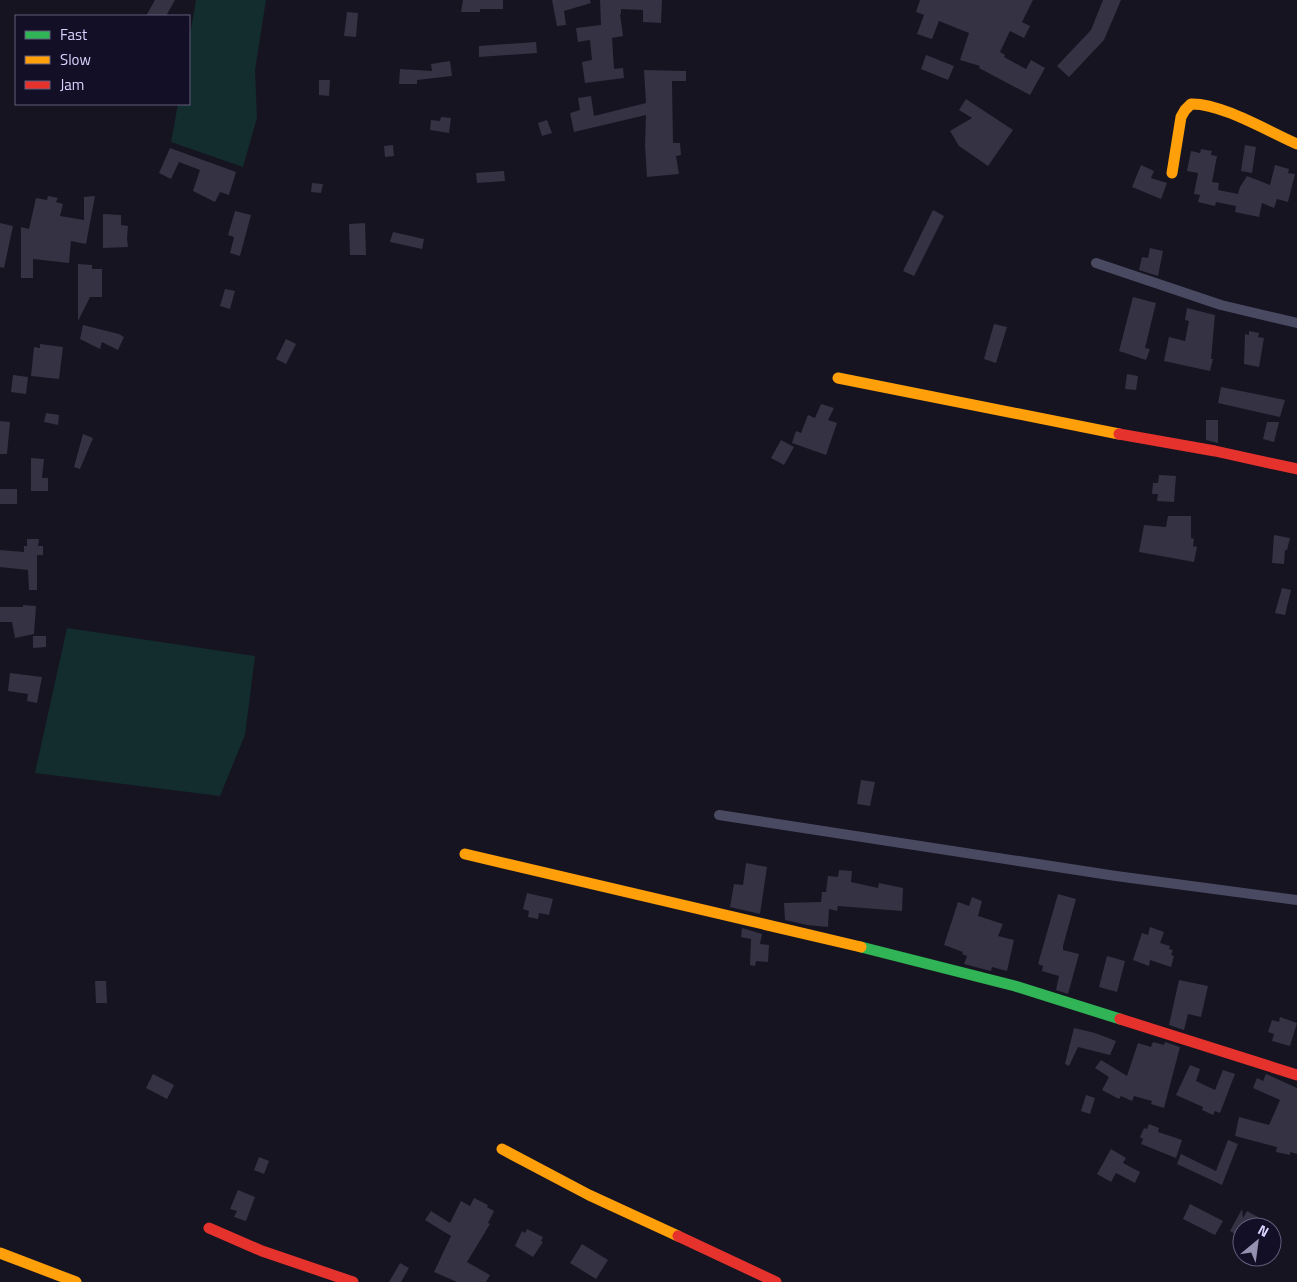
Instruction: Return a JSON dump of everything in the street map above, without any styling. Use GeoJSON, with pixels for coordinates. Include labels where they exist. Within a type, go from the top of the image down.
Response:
{"type":"FeatureCollection","features":[{"type":"Feature","properties":{"kind":"street"},"geometry":{"type":"LineString","coordinates":[[1172,173],[1181,117],[1185,109],[1191,104],[1199,103],[1218,109],[1297,144]]}},
{"type":"Feature","properties":{"kind":"street"},"geometry":{"type":"LineString","coordinates":[[1096,263],[1221,305],[1297,323]]}},
{"type":"Feature","properties":{"kind":"street"},"geometry":{"type":"LineString","coordinates":[[838,378],[1072,426],[1215,451],[1297,469]]}},
{"type":"Feature","properties":{"kind":"street"},"geometry":{"type":"LineString","coordinates":[[718,815],[1116,876],[1297,900]]}},
{"type":"Feature","properties":{"kind":"street"},"geometry":{"type":"LineString","coordinates":[[466,854],[920,961],[1015,986],[1297,1075]]}},
{"type":"Feature","properties":{"kind":"street"},"geometry":{"type":"LineString","coordinates":[[502,1149],[589,1195],[776,1282]]}},
{"type":"Feature","properties":{"kind":"street"},"geometry":{"type":"LineString","coordinates":[[209,1228],[262,1251],[353,1282]]}},
{"type":"Feature","properties":{"kind":"street"},"geometry":{"type":"LineString","coordinates":[[0,1253],[76,1282]]}},
{"type":"Feature","properties":{"kind":"green space"},"geometry":{"type":"Polygon","coordinates":[[[196,0],[266,0],[255,70],[257,118],[243,167],[171,142],[178,105],[190,105],[190,35],[196,0]]]}},
{"type":"Feature","properties":{"kind":"green space"},"geometry":{"type":"Polygon","coordinates":[[[67,628],[255,656],[245,735],[220,796],[35,773],[67,628]]]}},
{"type":"Feature","properties":{"kind":"building"},"geometry":{"type":"Polygon","coordinates":[[[155,0],[175,0],[167,15],[147,15],[155,0]]]}},
{"type":"Feature","properties":{"kind":"building"},"geometry":{"type":"Polygon","coordinates":[[[463,0],[503,0],[503,9],[480,9],[480,12],[461,12],[463,0]]]}},
{"type":"Feature","properties":{"kind":"building"},"geometry":{"type":"Polygon","coordinates":[[[552,0],[590,0],[591,3],[564,11],[566,25],[557,26],[552,0]]]}},
{"type":"Feature","properties":{"kind":"building"},"geometry":{"type":"Polygon","coordinates":[[[600,0],[662,0],[661,23],[643,22],[643,10],[621,9],[623,36],[612,38],[614,69],[623,68],[624,78],[585,83],[582,62],[592,60],[590,40],[578,42],[576,28],[601,25],[600,0]]]}},
{"type":"Feature","properties":{"kind":"building"},"geometry":{"type":"Polygon","coordinates":[[[920,0],[1033,0],[1022,22],[1030,26],[1024,38],[1010,31],[1000,52],[1005,55],[1004,57],[1026,69],[1031,60],[1045,68],[1030,95],[979,68],[980,66],[960,60],[969,33],[939,21],[932,39],[917,34],[924,15],[916,12],[920,0]]]}},
{"type":"Feature","properties":{"kind":"building"},"geometry":{"type":"Polygon","coordinates":[[[1103,0],[1121,0],[1104,40],[1069,77],[1057,66],[1091,30],[1103,0]]]}},
{"type":"Feature","properties":{"kind":"building"},"geometry":{"type":"Polygon","coordinates":[[[347,12],[358,13],[356,37],[344,36],[347,12]]]}},
{"type":"Feature","properties":{"kind":"building"},"geometry":{"type":"Polygon","coordinates":[[[536,42],[537,53],[479,57],[479,46],[536,42]]]}},
{"type":"Feature","properties":{"kind":"building"},"geometry":{"type":"Polygon","coordinates":[[[926,55],[954,66],[948,80],[921,69],[926,55]]]}},
{"type":"Feature","properties":{"kind":"building"},"geometry":{"type":"Polygon","coordinates":[[[450,61],[452,76],[417,80],[417,84],[399,84],[400,69],[432,71],[431,64],[450,61]]]}},
{"type":"Feature","properties":{"kind":"building"},"geometry":{"type":"Polygon","coordinates":[[[644,70],[686,71],[686,81],[672,81],[673,143],[680,143],[681,155],[676,156],[679,174],[647,177],[646,115],[574,132],[570,113],[580,110],[578,98],[591,96],[594,116],[646,103],[644,70]]]}},
{"type":"Feature","properties":{"kind":"building"},"geometry":{"type":"Polygon","coordinates":[[[319,80],[330,80],[329,96],[319,95],[319,80]]]}},
{"type":"Feature","properties":{"kind":"building"},"geometry":{"type":"Polygon","coordinates":[[[966,99],[1013,130],[988,166],[959,146],[950,131],[972,118],[959,110],[966,99]]]}},
{"type":"Feature","properties":{"kind":"building"},"geometry":{"type":"Polygon","coordinates":[[[441,117],[451,118],[449,133],[430,130],[431,120],[440,121],[441,117]]]}},
{"type":"Feature","properties":{"kind":"building"},"geometry":{"type":"Polygon","coordinates":[[[547,120],[552,133],[542,136],[538,123],[547,120]]]}},
{"type":"Feature","properties":{"kind":"building"},"geometry":{"type":"Polygon","coordinates":[[[393,145],[394,156],[385,157],[384,146],[393,145]]]}},
{"type":"Feature","properties":{"kind":"building"},"geometry":{"type":"Polygon","coordinates":[[[1245,145],[1256,147],[1252,173],[1241,171],[1245,145]]]}},
{"type":"Feature","properties":{"kind":"building"},"geometry":{"type":"Polygon","coordinates":[[[170,148],[236,172],[229,195],[220,192],[215,202],[193,191],[200,170],[179,162],[171,179],[159,173],[170,148]]]}},
{"type":"Feature","properties":{"kind":"building"},"geometry":{"type":"Polygon","coordinates":[[[1201,149],[1212,151],[1211,155],[1217,156],[1212,182],[1219,183],[1218,190],[1238,194],[1247,176],[1270,185],[1275,165],[1289,169],[1288,173],[1295,174],[1288,202],[1277,199],[1274,208],[1262,203],[1259,217],[1235,212],[1236,206],[1216,202],[1215,206],[1198,202],[1200,195],[1194,194],[1198,173],[1187,171],[1191,151],[1200,153],[1201,149]]]}},
{"type":"Feature","properties":{"kind":"building"},"geometry":{"type":"Polygon","coordinates":[[[1141,165],[1154,171],[1151,178],[1167,183],[1161,199],[1132,187],[1141,165]]]}},
{"type":"Feature","properties":{"kind":"building"},"geometry":{"type":"Polygon","coordinates":[[[504,171],[505,181],[477,183],[476,173],[504,171]]]}},
{"type":"Feature","properties":{"kind":"building"},"geometry":{"type":"Polygon","coordinates":[[[312,183],[323,184],[321,193],[311,192],[312,183]]]}},
{"type":"Feature","properties":{"kind":"building"},"geometry":{"type":"Polygon","coordinates":[[[48,196],[58,198],[56,202],[63,204],[60,216],[84,220],[84,197],[95,196],[86,244],[71,241],[69,263],[33,259],[33,278],[21,278],[21,227],[29,229],[36,198],[47,200],[48,196]]]}},
{"type":"Feature","properties":{"kind":"building"},"geometry":{"type":"Polygon","coordinates":[[[933,210],[944,216],[914,276],[903,271],[933,210]]]}},
{"type":"Feature","properties":{"kind":"building"},"geometry":{"type":"Polygon","coordinates":[[[235,211],[251,215],[240,256],[230,253],[234,237],[228,235],[235,211]]]}},
{"type":"Feature","properties":{"kind":"building"},"geometry":{"type":"Polygon","coordinates":[[[103,214],[121,215],[121,225],[128,226],[128,247],[103,248],[103,214]]]}},
{"type":"Feature","properties":{"kind":"building"},"geometry":{"type":"Polygon","coordinates":[[[0,223],[13,226],[4,268],[0,267],[0,223]]]}},
{"type":"Feature","properties":{"kind":"building"},"geometry":{"type":"Polygon","coordinates":[[[365,223],[366,255],[350,255],[349,224],[365,223]]]}},
{"type":"Feature","properties":{"kind":"building"},"geometry":{"type":"Polygon","coordinates":[[[393,232],[424,239],[422,249],[390,242],[393,232]]]}},
{"type":"Feature","properties":{"kind":"building"},"geometry":{"type":"Polygon","coordinates":[[[1150,248],[1163,251],[1158,276],[1139,270],[1142,257],[1148,258],[1150,248]]]}},
{"type":"Feature","properties":{"kind":"building"},"geometry":{"type":"Polygon","coordinates":[[[78,264],[92,265],[92,269],[102,269],[102,297],[90,297],[78,321],[78,264]]]}},
{"type":"Feature","properties":{"kind":"building"},"geometry":{"type":"Polygon","coordinates":[[[225,289],[235,291],[230,309],[220,306],[225,289]]]}},
{"type":"Feature","properties":{"kind":"building"},"geometry":{"type":"Polygon","coordinates":[[[1133,297],[1156,303],[1145,348],[1150,349],[1146,360],[1119,351],[1133,297]]]}},
{"type":"Feature","properties":{"kind":"building"},"geometry":{"type":"Polygon","coordinates":[[[1187,308],[1215,315],[1211,359],[1213,359],[1210,371],[1164,361],[1169,337],[1185,341],[1189,321],[1185,320],[1187,308]]]}},
{"type":"Feature","properties":{"kind":"building"},"geometry":{"type":"Polygon","coordinates":[[[994,324],[1007,327],[996,363],[984,359],[994,324]]]}},
{"type":"Feature","properties":{"kind":"building"},"geometry":{"type":"Polygon","coordinates":[[[83,325],[124,337],[118,350],[102,342],[100,349],[80,339],[83,325]]]}},
{"type":"Feature","properties":{"kind":"building"},"geometry":{"type":"Polygon","coordinates":[[[1249,331],[1259,333],[1258,337],[1264,338],[1259,367],[1244,364],[1245,334],[1249,335],[1249,331]]]}},
{"type":"Feature","properties":{"kind":"building"},"geometry":{"type":"Polygon","coordinates":[[[286,339],[296,344],[286,364],[276,359],[286,339]]]}},
{"type":"Feature","properties":{"kind":"building"},"geometry":{"type":"Polygon","coordinates":[[[40,344],[63,347],[59,379],[31,376],[34,347],[40,348],[40,344]]]}},
{"type":"Feature","properties":{"kind":"building"},"geometry":{"type":"Polygon","coordinates":[[[1127,374],[1138,376],[1136,390],[1125,389],[1127,374]]]}},
{"type":"Feature","properties":{"kind":"building"},"geometry":{"type":"Polygon","coordinates":[[[13,375],[28,377],[26,394],[11,392],[13,375]]]}},
{"type":"Feature","properties":{"kind":"building"},"geometry":{"type":"Polygon","coordinates":[[[1221,387],[1285,400],[1280,417],[1218,403],[1221,387]]]}},
{"type":"Feature","properties":{"kind":"building"},"geometry":{"type":"Polygon","coordinates":[[[821,404],[834,408],[828,420],[837,423],[826,455],[792,443],[796,431],[801,433],[808,415],[815,418],[821,404]]]}},
{"type":"Feature","properties":{"kind":"building"},"geometry":{"type":"Polygon","coordinates":[[[46,413],[59,415],[58,425],[44,422],[46,413]]]}},
{"type":"Feature","properties":{"kind":"building"},"geometry":{"type":"Polygon","coordinates":[[[1206,420],[1218,420],[1218,443],[1206,440],[1206,420]]]}},
{"type":"Feature","properties":{"kind":"building"},"geometry":{"type":"Polygon","coordinates":[[[0,421],[10,422],[7,454],[0,454],[0,421]]]}},
{"type":"Feature","properties":{"kind":"building"},"geometry":{"type":"Polygon","coordinates":[[[1267,422],[1279,422],[1274,442],[1263,439],[1267,422]]]}},
{"type":"Feature","properties":{"kind":"building"},"geometry":{"type":"Polygon","coordinates":[[[83,434],[93,438],[80,469],[74,467],[83,434]]]}},
{"type":"Feature","properties":{"kind":"building"},"geometry":{"type":"Polygon","coordinates":[[[781,440],[794,447],[784,465],[771,458],[781,440]]]}},
{"type":"Feature","properties":{"kind":"building"},"geometry":{"type":"Polygon","coordinates":[[[31,458],[44,459],[42,478],[48,478],[48,491],[31,491],[31,458]]]}},
{"type":"Feature","properties":{"kind":"building"},"geometry":{"type":"Polygon","coordinates":[[[1159,475],[1176,476],[1174,502],[1157,501],[1158,494],[1152,494],[1153,483],[1158,483],[1159,475]]]}},
{"type":"Feature","properties":{"kind":"building"},"geometry":{"type":"Polygon","coordinates":[[[0,489],[17,489],[17,504],[0,504],[0,489]]]}},
{"type":"Feature","properties":{"kind":"building"},"geometry":{"type":"Polygon","coordinates":[[[1168,516],[1191,516],[1191,538],[1194,539],[1193,546],[1197,547],[1194,562],[1139,552],[1144,525],[1166,527],[1168,516]]]}},
{"type":"Feature","properties":{"kind":"building"},"geometry":{"type":"Polygon","coordinates":[[[1274,535],[1290,538],[1287,550],[1285,550],[1284,564],[1272,563],[1274,535]]]}},
{"type":"Feature","properties":{"kind":"building"},"geometry":{"type":"Polygon","coordinates":[[[27,539],[39,539],[38,546],[43,546],[43,555],[37,555],[37,590],[29,590],[28,570],[0,567],[0,550],[24,552],[24,546],[27,546],[27,539]]]}},
{"type":"Feature","properties":{"kind":"building"},"geometry":{"type":"Polygon","coordinates":[[[1282,588],[1291,590],[1285,615],[1275,613],[1282,588]]]}},
{"type":"Feature","properties":{"kind":"building"},"geometry":{"type":"Polygon","coordinates":[[[23,605],[36,606],[34,634],[15,638],[12,622],[0,622],[0,607],[23,607],[23,605]]]}},
{"type":"Feature","properties":{"kind":"building"},"geometry":{"type":"Polygon","coordinates":[[[33,636],[46,636],[46,647],[33,648],[33,636]]]}},
{"type":"Feature","properties":{"kind":"building"},"geometry":{"type":"Polygon","coordinates":[[[10,673],[42,677],[37,703],[27,701],[28,694],[8,691],[10,673]]]}},
{"type":"Feature","properties":{"kind":"building"},"geometry":{"type":"Polygon","coordinates":[[[861,780],[875,782],[870,806],[857,804],[861,780]]]}},
{"type":"Feature","properties":{"kind":"building"},"geometry":{"type":"Polygon","coordinates":[[[746,863],[767,867],[760,914],[730,907],[734,884],[743,885],[746,863]]]}},
{"type":"Feature","properties":{"kind":"building"},"geometry":{"type":"Polygon","coordinates":[[[839,870],[852,871],[851,882],[878,888],[879,883],[903,888],[902,911],[838,906],[837,911],[829,909],[828,927],[785,920],[784,903],[821,902],[822,892],[826,892],[828,876],[838,877],[839,870]]]}},
{"type":"Feature","properties":{"kind":"building"},"geometry":{"type":"Polygon","coordinates":[[[527,893],[553,899],[549,915],[539,913],[538,919],[528,917],[529,911],[523,909],[527,893]]]}},
{"type":"Feature","properties":{"kind":"building"},"geometry":{"type":"Polygon","coordinates":[[[1058,894],[1076,899],[1063,946],[1063,950],[1079,954],[1068,994],[1056,990],[1059,976],[1042,971],[1043,966],[1038,964],[1058,894]]]}},
{"type":"Feature","properties":{"kind":"building"},"geometry":{"type":"Polygon","coordinates":[[[972,897],[982,901],[978,916],[1003,924],[998,936],[1014,940],[1007,971],[992,967],[991,971],[964,964],[967,956],[962,954],[963,952],[944,945],[958,902],[969,906],[972,897]]]}},
{"type":"Feature","properties":{"kind":"building"},"geometry":{"type":"Polygon","coordinates":[[[1150,927],[1164,932],[1160,943],[1170,946],[1169,949],[1173,950],[1171,955],[1174,956],[1171,967],[1150,960],[1149,966],[1133,960],[1142,933],[1148,935],[1150,927]]]}},
{"type":"Feature","properties":{"kind":"building"},"geometry":{"type":"Polygon","coordinates":[[[742,928],[762,934],[760,944],[769,945],[768,962],[756,961],[755,966],[750,965],[751,939],[741,937],[742,928]]]}},
{"type":"Feature","properties":{"kind":"building"},"geometry":{"type":"Polygon","coordinates":[[[1107,956],[1125,961],[1117,992],[1099,987],[1107,956]]]}},
{"type":"Feature","properties":{"kind":"building"},"geometry":{"type":"Polygon","coordinates":[[[1179,980],[1208,986],[1201,1017],[1188,1014],[1184,1030],[1169,1025],[1179,980]]]}},
{"type":"Feature","properties":{"kind":"building"},"geometry":{"type":"Polygon","coordinates":[[[95,981],[106,981],[107,1003],[96,1003],[95,981]]]}},
{"type":"Feature","properties":{"kind":"building"},"geometry":{"type":"Polygon","coordinates":[[[1280,1017],[1297,1023],[1290,1046],[1272,1041],[1274,1034],[1268,1032],[1272,1020],[1279,1022],[1280,1017]]]}},
{"type":"Feature","properties":{"kind":"building"},"geometry":{"type":"Polygon","coordinates":[[[1074,1028],[1116,1041],[1110,1055],[1078,1047],[1069,1066],[1065,1064],[1074,1028]]]}},
{"type":"Feature","properties":{"kind":"building"},"geometry":{"type":"Polygon","coordinates":[[[1153,1042],[1164,1045],[1165,1042],[1180,1047],[1164,1108],[1151,1104],[1152,1101],[1134,1096],[1132,1101],[1121,1096],[1119,1099],[1102,1090],[1109,1077],[1095,1068],[1101,1060],[1127,1076],[1138,1043],[1151,1047],[1153,1042]]]}},
{"type":"Feature","properties":{"kind":"building"},"geometry":{"type":"Polygon","coordinates":[[[1190,1065],[1200,1069],[1196,1081],[1215,1090],[1223,1070],[1235,1074],[1220,1113],[1215,1111],[1213,1115],[1202,1110],[1203,1107],[1176,1095],[1190,1065]]]}},
{"type":"Feature","properties":{"kind":"building"},"geometry":{"type":"Polygon","coordinates":[[[153,1074],[174,1085],[167,1099],[146,1088],[153,1074]]]}},
{"type":"Feature","properties":{"kind":"building"},"geometry":{"type":"Polygon","coordinates":[[[1266,1074],[1297,1088],[1297,1154],[1290,1152],[1290,1155],[1276,1152],[1277,1147],[1235,1136],[1239,1117],[1269,1125],[1280,1100],[1253,1088],[1257,1078],[1263,1081],[1266,1074]]]}},
{"type":"Feature","properties":{"kind":"building"},"geometry":{"type":"Polygon","coordinates":[[[1086,1095],[1095,1098],[1090,1114],[1081,1111],[1086,1095]]]}},
{"type":"Feature","properties":{"kind":"building"},"geometry":{"type":"Polygon","coordinates":[[[1149,1124],[1159,1128],[1158,1132],[1182,1140],[1176,1158],[1141,1144],[1143,1139],[1140,1137],[1144,1128],[1147,1129],[1149,1124]]]}},
{"type":"Feature","properties":{"kind":"building"},"geometry":{"type":"Polygon","coordinates":[[[1228,1140],[1238,1144],[1222,1185],[1177,1164],[1181,1154],[1216,1171],[1228,1140]]]}},
{"type":"Feature","properties":{"kind":"building"},"geometry":{"type":"Polygon","coordinates":[[[1111,1149],[1126,1158],[1123,1163],[1140,1172],[1135,1183],[1116,1173],[1111,1182],[1097,1174],[1111,1149]]]}},
{"type":"Feature","properties":{"kind":"building"},"geometry":{"type":"Polygon","coordinates":[[[259,1157],[269,1161],[264,1174],[254,1170],[259,1157]]]}},
{"type":"Feature","properties":{"kind":"building"},"geometry":{"type":"Polygon","coordinates":[[[238,1190],[255,1197],[246,1221],[234,1217],[237,1211],[230,1209],[238,1190]]]}},
{"type":"Feature","properties":{"kind":"building"},"geometry":{"type":"Polygon","coordinates":[[[474,1198],[488,1205],[487,1207],[494,1211],[488,1223],[490,1224],[467,1262],[490,1275],[486,1282],[457,1282],[434,1272],[451,1236],[425,1220],[431,1211],[450,1223],[461,1201],[470,1206],[474,1198]]]}},
{"type":"Feature","properties":{"kind":"building"},"geometry":{"type":"Polygon","coordinates":[[[1190,1204],[1223,1221],[1215,1235],[1183,1219],[1190,1204]]]}},
{"type":"Feature","properties":{"kind":"building"},"geometry":{"type":"Polygon","coordinates":[[[1242,1209],[1243,1217],[1238,1217],[1242,1209]]]}},
{"type":"Feature","properties":{"kind":"building"},"geometry":{"type":"Polygon","coordinates":[[[1247,1211],[1258,1217],[1244,1217],[1247,1211]]]}},
{"type":"Feature","properties":{"kind":"building"},"geometry":{"type":"Polygon","coordinates":[[[527,1229],[543,1237],[541,1241],[543,1242],[533,1257],[515,1246],[522,1231],[525,1233],[527,1229]]]}},
{"type":"Feature","properties":{"kind":"building"},"geometry":{"type":"Polygon","coordinates":[[[582,1244],[608,1260],[596,1279],[570,1263],[582,1244]]]}},
{"type":"Feature","properties":{"kind":"building"},"geometry":{"type":"Polygon","coordinates":[[[400,1263],[409,1268],[401,1282],[389,1282],[400,1263]]]}},
{"type":"Feature","properties":{"kind":"traffic: fast"},"geometry":{"type":"LineString","coordinates":[[861,947],[1015,986],[1120,1019]]}},
{"type":"Feature","properties":{"kind":"traffic: slow"},"geometry":{"type":"LineString","coordinates":[[1172,173],[1181,117],[1191,104],[1203,105],[1230,113],[1297,144]]}},
{"type":"Feature","properties":{"kind":"traffic: slow"},"geometry":{"type":"LineString","coordinates":[[838,378],[1119,434]]}},
{"type":"Feature","properties":{"kind":"traffic: slow"},"geometry":{"type":"LineString","coordinates":[[465,854],[861,947]]}},
{"type":"Feature","properties":{"kind":"traffic: slow"},"geometry":{"type":"LineString","coordinates":[[502,1149],[589,1195],[678,1236]]}},
{"type":"Feature","properties":{"kind":"traffic: slow"},"geometry":{"type":"LineString","coordinates":[[0,1253],[76,1282]]}},
{"type":"Feature","properties":{"kind":"traffic: jam"},"geometry":{"type":"LineString","coordinates":[[1119,434],[1215,451],[1297,469]]}},
{"type":"Feature","properties":{"kind":"traffic: jam"},"geometry":{"type":"LineString","coordinates":[[1120,1019],[1297,1075]]}},
{"type":"Feature","properties":{"kind":"traffic: jam"},"geometry":{"type":"LineString","coordinates":[[209,1228],[262,1251],[353,1282]]}},
{"type":"Feature","properties":{"kind":"traffic: jam"},"geometry":{"type":"LineString","coordinates":[[678,1236],[776,1282]]}}]}
